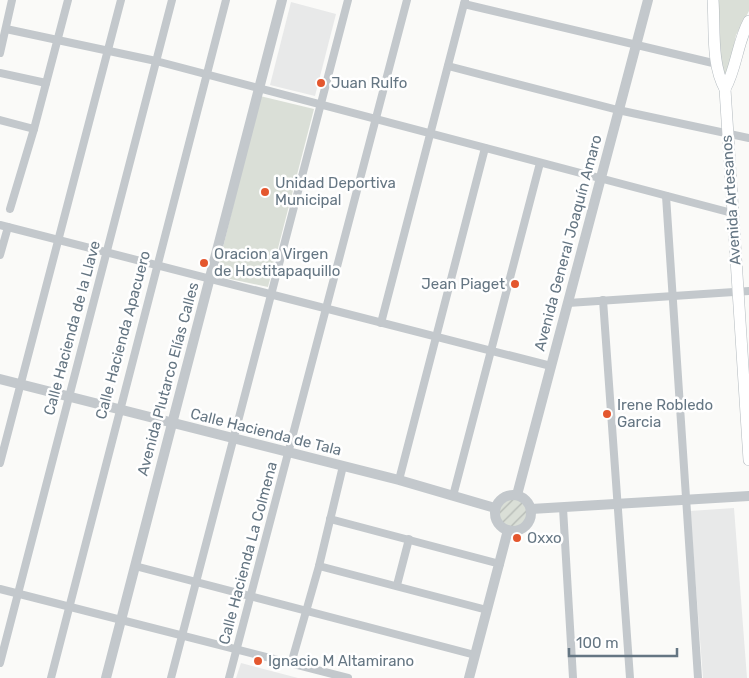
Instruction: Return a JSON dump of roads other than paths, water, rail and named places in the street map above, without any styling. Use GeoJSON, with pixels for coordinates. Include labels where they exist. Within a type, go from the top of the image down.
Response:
{"type":"FeatureCollection","features":[{"type":"Feature","properties":{"kind":"main road","name":"Avenida Artesanos"},"geometry":{"type":"LineString","coordinates":[[713,0],[717,64],[720,79],[725,89],[732,213],[743,291],[749,460]]}},
{"type":"Feature","properties":{"kind":"main road","name":"Avenida Artesanos"},"geometry":{"type":"LineString","coordinates":[[725,89],[732,77],[742,34],[749,21]]}},
{"type":"Feature","properties":{"kind":"street"},"geometry":{"type":"LineString","coordinates":[[0,54],[12,0]]}},
{"type":"Feature","properties":{"kind":"street"},"geometry":{"type":"LineString","coordinates":[[10,209],[68,0]]}},
{"type":"Feature","properties":{"kind":"street"},"geometry":{"type":"LineString","coordinates":[[0,462],[121,0]]}},
{"type":"Feature","properties":{"kind":"street","name":"Calle Hacienda de la Llave"},"geometry":{"type":"LineString","coordinates":[[0,663],[172,0]]}},
{"type":"Feature","properties":{"kind":"street","name":"Calle Hacienda Apacuero"},"geometry":{"type":"LineString","coordinates":[[51,678],[118,410],[226,0]]}},
{"type":"Feature","properties":{"kind":"street","name":"Avenida Plutarco Elías Calles"},"geometry":{"type":"LineString","coordinates":[[106,678],[282,0]]}},
{"type":"Feature","properties":{"kind":"street"},"geometry":{"type":"LineString","coordinates":[[171,678],[348,0]]}},
{"type":"Feature","properties":{"kind":"street","name":"Calle Hacienda La Colmena"},"geometry":{"type":"LineString","coordinates":[[229,678],[407,0]]}},
{"type":"Feature","properties":{"kind":"street","name":"Avenida General Joaquín Amaro"},"geometry":{"type":"LineString","coordinates":[[517,495],[648,0]]}},
{"type":"Feature","properties":{"kind":"street"},"geometry":{"type":"LineString","coordinates":[[381,323],[464,2],[636,46],[717,64]]}},
{"type":"Feature","properties":{"kind":"street"},"geometry":{"type":"LineString","coordinates":[[6,29],[156,61],[259,87],[376,120],[732,213]]}},
{"type":"Feature","properties":{"kind":"street"},"geometry":{"type":"LineString","coordinates":[[448,66],[618,110],[749,138]]}},
{"type":"Feature","properties":{"kind":"street"},"geometry":{"type":"LineString","coordinates":[[0,73],[46,83]]}},
{"type":"Feature","properties":{"kind":"street"},"geometry":{"type":"LineString","coordinates":[[0,120],[34,128]]}},
{"type":"Feature","properties":{"kind":"street"},"geometry":{"type":"LineString","coordinates":[[399,480],[485,148]]}},
{"type":"Feature","properties":{"kind":"street"},"geometry":{"type":"LineString","coordinates":[[454,496],[540,163]]}},
{"type":"Feature","properties":{"kind":"street"},"geometry":{"type":"LineString","coordinates":[[666,196],[698,678]]}},
{"type":"Feature","properties":{"kind":"street"},"geometry":{"type":"LineString","coordinates":[[0,255],[4,226],[551,366]]}},
{"type":"Feature","properties":{"kind":"street"},"geometry":{"type":"LineString","coordinates":[[568,303],[743,291]]}},
{"type":"Feature","properties":{"kind":"street"},"geometry":{"type":"LineString","coordinates":[[603,300],[630,678]]}},
{"type":"Feature","properties":{"kind":"street","name":"Calle Hacienda de Tala"},"geometry":{"type":"LineString","coordinates":[[0,379],[234,440],[399,480],[495,508]]}},
{"type":"Feature","properties":{"kind":"street"},"geometry":{"type":"LineString","coordinates":[[291,664],[343,466]]}},
{"type":"Feature","properties":{"kind":"street"},"geometry":{"type":"LineString","coordinates":[[517,495],[526,500],[531,509],[531,515],[525,526],[520,530],[508,530],[496,519],[495,508],[497,503],[506,496],[517,495]]}},
{"type":"Feature","properties":{"kind":"street"},"geometry":{"type":"LineString","coordinates":[[531,509],[619,506],[749,496]]}},
{"type":"Feature","properties":{"kind":"street"},"geometry":{"type":"LineString","coordinates":[[563,508],[573,678]]}},
{"type":"Feature","properties":{"kind":"street"},"geometry":{"type":"LineString","coordinates":[[330,519],[500,564]]}},
{"type":"Feature","properties":{"kind":"street"},"geometry":{"type":"LineString","coordinates":[[469,678],[508,530]]}},
{"type":"Feature","properties":{"kind":"street"},"geometry":{"type":"LineString","coordinates":[[397,585],[410,539]]}},
{"type":"Feature","properties":{"kind":"street"},"geometry":{"type":"LineString","coordinates":[[135,566],[475,655]]}},
{"type":"Feature","properties":{"kind":"street"},"geometry":{"type":"LineString","coordinates":[[318,566],[397,585],[487,610]]}},
{"type":"Feature","properties":{"kind":"street"},"geometry":{"type":"LineString","coordinates":[[0,589],[347,678]]}},
{"type":"Feature","properties":{"kind":"place","name":"Juan Rulfo"},"geometry":{"type":"Point","coordinates":[321,83]}},
{"type":"Feature","properties":{"kind":"place","name":"Unidad Deportiva Municipal"},"geometry":{"type":"Point","coordinates":[265,192]}},
{"type":"Feature","properties":{"kind":"place","name":"Oracion a Virgen de Hostitapaquillo"},"geometry":{"type":"Point","coordinates":[204,263]}},
{"type":"Feature","properties":{"kind":"place","name":"Jean Piaget"},"geometry":{"type":"Point","coordinates":[515,284]}},
{"type":"Feature","properties":{"kind":"place","name":"Irene Robledo Garcia"},"geometry":{"type":"Point","coordinates":[607,414]}},
{"type":"Feature","properties":{"kind":"place","name":"Oxxo"},"geometry":{"type":"Point","coordinates":[517,538]}},
{"type":"Feature","properties":{"kind":"place","name":"Ignacio M Altamirano"},"geometry":{"type":"Point","coordinates":[258,661]}}]}
